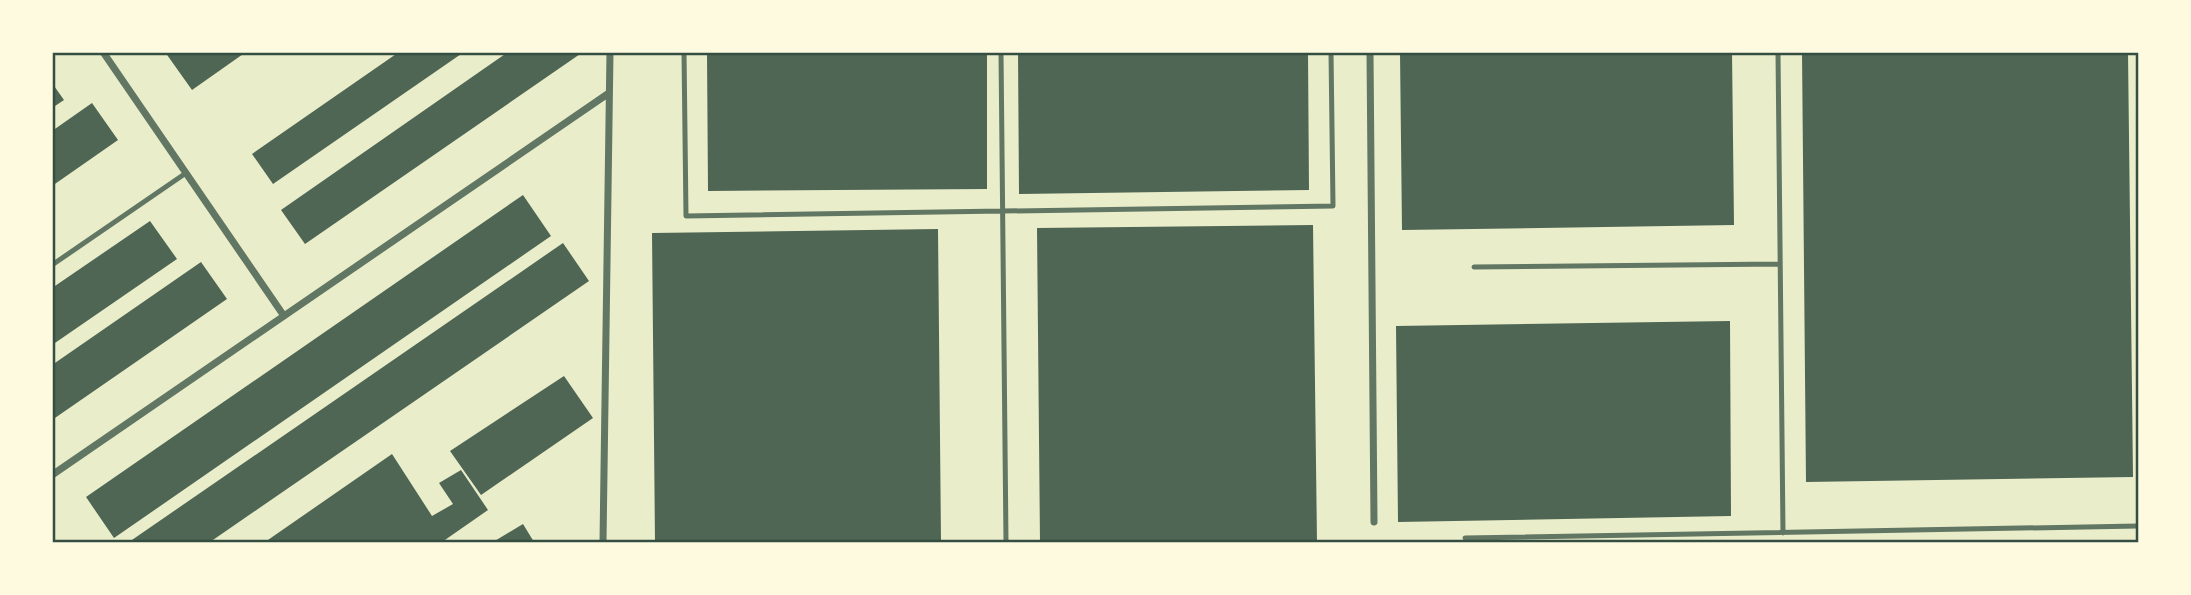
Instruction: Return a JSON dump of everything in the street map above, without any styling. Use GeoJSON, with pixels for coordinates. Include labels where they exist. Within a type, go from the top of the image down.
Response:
{"type":"FeatureCollection","features":[{"type":"Feature","properties":{"kind":"street"},"geometry":{"type":"LineString","coordinates":[[103,52],[284,316]]}},
{"type":"Feature","properties":{"kind":"street"},"geometry":{"type":"LineString","coordinates":[[603,542],[610,52]]}},
{"type":"Feature","properties":{"kind":"street"},"geometry":{"type":"LineString","coordinates":[[1370,52],[1374,522]]}},
{"type":"Feature","properties":{"kind":"street"},"geometry":{"type":"LineString","coordinates":[[52,475],[609,93]]}},
{"type":"Feature","properties":{"kind":"lane"},"geometry":{"type":"LineString","coordinates":[[684,52],[685,216],[1333,206],[1331,52]]}},
{"type":"Feature","properties":{"kind":"lane"},"geometry":{"type":"LineString","coordinates":[[1001,52],[1006,542]]}},
{"type":"Feature","properties":{"kind":"lane"},"geometry":{"type":"LineString","coordinates":[[1778,52],[1783,533]]}},
{"type":"Feature","properties":{"kind":"lane"},"geometry":{"type":"LineString","coordinates":[[52,265],[186,173]]}},
{"type":"Feature","properties":{"kind":"lane"},"geometry":{"type":"LineString","coordinates":[[1474,267],[1780,264]]}},
{"type":"Feature","properties":{"kind":"lane"},"geometry":{"type":"LineString","coordinates":[[1465,538],[2138,526]]}},
{"type":"Feature","properties":{"kind":"building"},"geometry":{"type":"Polygon","coordinates":[[[165,52],[246,52],[192,90],[165,52]]]}},
{"type":"Feature","properties":{"kind":"building"},"geometry":{"type":"Polygon","coordinates":[[[399,52],[464,52],[273,184],[252,154],[399,52]]]}},
{"type":"Feature","properties":{"kind":"building"},"geometry":{"type":"Polygon","coordinates":[[[508,52],[583,52],[305,244],[281,210],[508,52]]]}},
{"type":"Feature","properties":{"kind":"building"},"geometry":{"type":"Polygon","coordinates":[[[707,52],[987,52],[987,189],[708,191],[707,52]]]}},
{"type":"Feature","properties":{"kind":"building"},"geometry":{"type":"Polygon","coordinates":[[[1018,52],[1308,52],[1309,190],[1019,194],[1018,52]]]}},
{"type":"Feature","properties":{"kind":"building"},"geometry":{"type":"Polygon","coordinates":[[[1400,52],[1732,52],[1734,225],[1402,230],[1400,52]]]}},
{"type":"Feature","properties":{"kind":"building"},"geometry":{"type":"Polygon","coordinates":[[[1802,52],[2128,52],[2133,477],[1806,482],[1802,52]]]}},
{"type":"Feature","properties":{"kind":"building"},"geometry":{"type":"Polygon","coordinates":[[[52,83],[64,100],[52,108],[52,83]]]}},
{"type":"Feature","properties":{"kind":"building"},"geometry":{"type":"Polygon","coordinates":[[[92,103],[118,140],[52,186],[52,131],[92,103]]]}},
{"type":"Feature","properties":{"kind":"building"},"geometry":{"type":"Polygon","coordinates":[[[523,195],[551,236],[114,538],[86,497],[523,195]]]}},
{"type":"Feature","properties":{"kind":"building"},"geometry":{"type":"Polygon","coordinates":[[[150,221],[177,259],[52,345],[52,288],[150,221]]]}},
{"type":"Feature","properties":{"kind":"building"},"geometry":{"type":"Polygon","coordinates":[[[1313,225],[1317,542],[1040,542],[1037,228],[1313,225]]]}},
{"type":"Feature","properties":{"kind":"building"},"geometry":{"type":"Polygon","coordinates":[[[938,229],[941,542],[655,542],[652,233],[938,229]]]}},
{"type":"Feature","properties":{"kind":"building"},"geometry":{"type":"Polygon","coordinates":[[[563,243],[589,281],[210,542],[129,542],[563,243]]]}},
{"type":"Feature","properties":{"kind":"building"},"geometry":{"type":"Polygon","coordinates":[[[201,262],[227,299],[52,420],[52,365],[201,262]]]}},
{"type":"Feature","properties":{"kind":"building"},"geometry":{"type":"Polygon","coordinates":[[[1730,321],[1731,516],[1398,522],[1396,326],[1730,321]]]}},
{"type":"Feature","properties":{"kind":"building"},"geometry":{"type":"Polygon","coordinates":[[[564,376],[593,418],[481,495],[450,451],[564,376]]]}},
{"type":"Feature","properties":{"kind":"building"},"geometry":{"type":"Polygon","coordinates":[[[392,454],[432,516],[453,504],[439,483],[461,470],[488,510],[442,542],[265,542],[392,454]]]}},
{"type":"Feature","properties":{"kind":"building"},"geometry":{"type":"Polygon","coordinates":[[[523,524],[534,542],[493,542],[523,524]]]}}]}
